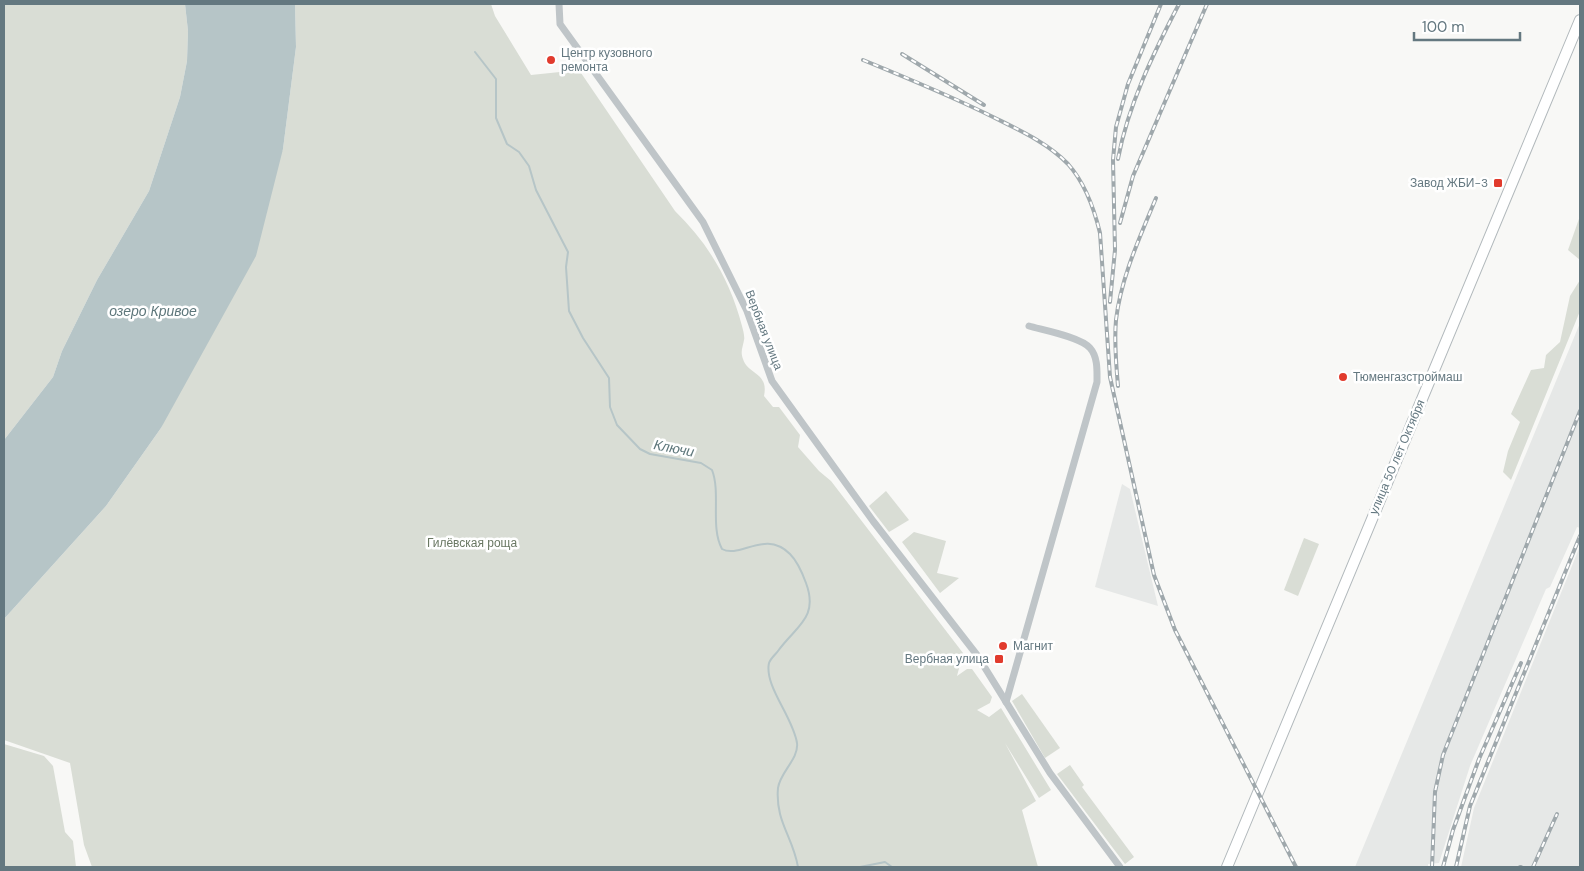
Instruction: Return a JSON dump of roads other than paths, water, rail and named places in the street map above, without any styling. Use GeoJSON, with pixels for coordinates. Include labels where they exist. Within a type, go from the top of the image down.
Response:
{"type":"FeatureCollection","features":[{"type":"Feature","properties":{"kind":"main road","name":"улица 50 лет Октября"},"geometry":{"type":"LineString","coordinates":[[1227,867],[1580,20]]}},
{"type":"Feature","properties":{"kind":"street","name":"Вербная улица"},"geometry":{"type":"LineString","coordinates":[[559,4],[560,24],[703,222],[747,312],[772,381],[869,516],[977,655],[1050,773],[1120,867]]}},
{"type":"Feature","properties":{"kind":"street"},"geometry":{"type":"LineString","coordinates":[[1006,702],[1097,382],[1098,365],[1090,347],[1074,339],[1029,326]]}},
{"type":"Feature","properties":{"kind":"water","name":"озеро Кривое"},"geometry":{"type":"Polygon","coordinates":[[[185,4],[295,4],[296,47],[283,149],[256,256],[161,428],[106,506],[4,619],[4,440],[53,377],[62,351],[97,280],[149,191],[180,97],[187,61],[188,31],[185,4]]]}},
{"type":"Feature","properties":{"kind":"waterway","name":"Ключи"},"geometry":{"type":"LineString","coordinates":[[475,52],[496,79],[496,118],[507,144],[519,152],[529,166],[536,190],[568,252],[566,267],[569,311],[583,338],[609,378],[610,407],[617,425],[640,449],[650,454],[701,463],[712,470],[716,489],[718,540],[722,549],[729,551],[762,544],[781,547],[793,557],[803,575],[809,595],[810,605],[808,613],[804,621],[769,663],[771,682],[797,743],[795,755],[779,782],[778,800],[779,810],[796,856],[798,867]]}},
{"type":"Feature","properties":{"kind":"waterway","name":"Ключи"},"geometry":{"type":"LineString","coordinates":[[860,867],[885,862],[892,867]]}},
{"type":"Feature","properties":{"kind":"railway"},"geometry":{"type":"LineString","coordinates":[[1110,302],[1115,250],[1113,160],[1116,127],[1128,84],[1161,4]]}},
{"type":"Feature","properties":{"kind":"railway"},"geometry":{"type":"LineString","coordinates":[[1118,159],[1122,139],[1135,99],[1151,60],[1179,4]]}},
{"type":"Feature","properties":{"kind":"railway"},"geometry":{"type":"LineString","coordinates":[[1120,223],[1133,176],[1207,4]]}},
{"type":"Feature","properties":{"kind":"railway"},"geometry":{"type":"LineString","coordinates":[[902,54],[984,105]]}},
{"type":"Feature","properties":{"kind":"railway"},"geometry":{"type":"LineString","coordinates":[[863,60],[961,102],[1033,138],[1060,156],[1074,171],[1084,188],[1092,205],[1100,233],[1110,377],[1154,575],[1175,630],[1296,867]]}},
{"type":"Feature","properties":{"kind":"railway"},"geometry":{"type":"LineString","coordinates":[[1118,386],[1115,337],[1118,304],[1132,258],[1156,198]]}},
{"type":"Feature","properties":{"kind":"railway"},"geometry":{"type":"LineString","coordinates":[[1432,867],[1435,792],[1443,755],[1580,411]]}},
{"type":"Feature","properties":{"kind":"railway"},"geometry":{"type":"LineString","coordinates":[[1456,867],[1470,806],[1580,536]]}},
{"type":"Feature","properties":{"kind":"railway"},"geometry":{"type":"LineString","coordinates":[[1443,867],[1453,830],[1479,759],[1521,663]]}},
{"type":"Feature","properties":{"kind":"railway"},"geometry":{"type":"LineString","coordinates":[[1533,867],[1557,814]]}},
{"type":"Feature","properties":{"kind":"place","name":"Центр кузовного ремонта"},"geometry":{"type":"Point","coordinates":[551,60]}},
{"type":"Feature","properties":{"kind":"place","name":"Завод ЖБИ-3"},"geometry":{"type":"Point","coordinates":[1498,183]}},
{"type":"Feature","properties":{"kind":"place","name":"Тюменгазстроймаш"},"geometry":{"type":"Point","coordinates":[1343,377]}},
{"type":"Feature","properties":{"kind":"place","name":"Магнит"},"geometry":{"type":"Point","coordinates":[1003,646]}},
{"type":"Feature","properties":{"kind":"place","name":"Вербная улица"},"geometry":{"type":"Point","coordinates":[999,659]}},
{"type":"Feature","properties":{"kind":"park label","name":"Гилёвская роща"},"geometry":{"type":"Point","coordinates":[472,543]}}]}
